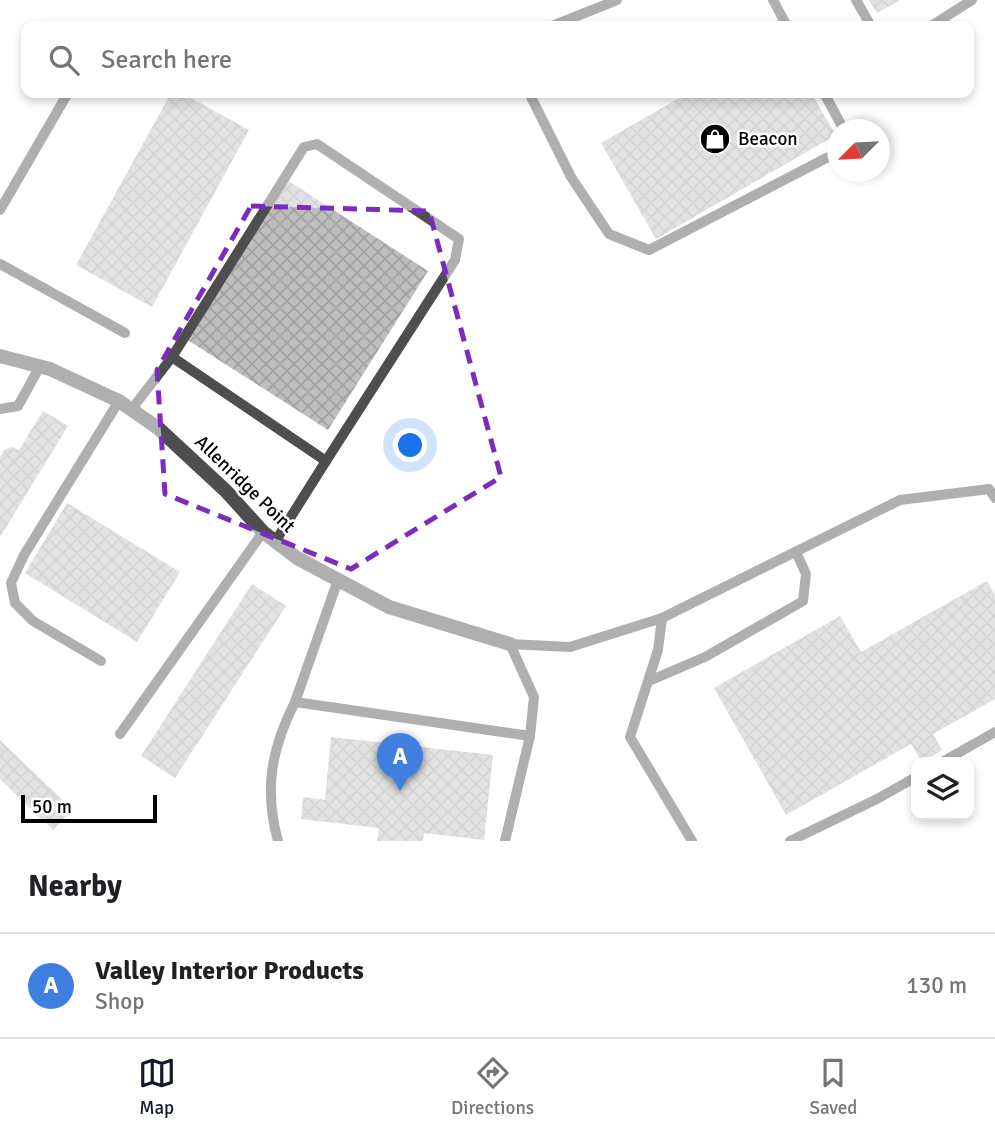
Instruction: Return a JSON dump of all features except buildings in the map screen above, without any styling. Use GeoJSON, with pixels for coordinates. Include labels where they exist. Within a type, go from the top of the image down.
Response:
{"type":"FeatureCollection","features":[{"type":"Feature","properties":{"kind":"street","name":"Allenridge Point"},"geometry":{"type":"LineString","coordinates":[[0,356],[40,366],[84,383],[158,428],[226,491],[262,532],[297,558],[389,607],[510,644]]}},
{"type":"Feature","properties":{"kind":"lane"},"geometry":{"type":"LineString","coordinates":[[565,21],[618,0]]}},
{"type":"Feature","properties":{"kind":"lane"},"geometry":{"type":"LineString","coordinates":[[773,0],[784,21]]}},
{"type":"Feature","properties":{"kind":"lane"},"geometry":{"type":"LineString","coordinates":[[856,0],[868,21]]}},
{"type":"Feature","properties":{"kind":"lane"},"geometry":{"type":"LineString","coordinates":[[939,21],[972,0]]}},
{"type":"Feature","properties":{"kind":"lane"},"geometry":{"type":"LineString","coordinates":[[0,211],[65,98]]}},
{"type":"Feature","properties":{"kind":"lane"},"geometry":{"type":"LineString","coordinates":[[532,98],[571,177],[609,234],[649,250],[827,158]]}},
{"type":"Feature","properties":{"kind":"lane"},"geometry":{"type":"LineString","coordinates":[[827,98],[838,119]]}},
{"type":"Feature","properties":{"kind":"lane"},"geometry":{"type":"LineString","coordinates":[[101,661],[33,621],[15,603],[11,583],[24,555],[125,406],[172,356],[304,148],[317,144],[459,239],[456,260],[275,542]]}},
{"type":"Feature","properties":{"kind":"lane"},"geometry":{"type":"LineString","coordinates":[[0,264],[125,332]]}},
{"type":"Feature","properties":{"kind":"lane"},"geometry":{"type":"LineString","coordinates":[[172,356],[326,461]]}},
{"type":"Feature","properties":{"kind":"lane"},"geometry":{"type":"LineString","coordinates":[[0,409],[18,406],[40,366]]}},
{"type":"Feature","properties":{"kind":"lane"},"geometry":{"type":"LineString","coordinates":[[505,841],[530,736],[534,697],[510,644],[570,647],[662,618],[900,500],[989,489],[995,498]]}},
{"type":"Feature","properties":{"kind":"lane"},"geometry":{"type":"LineString","coordinates":[[120,734],[262,532]]}},
{"type":"Feature","properties":{"kind":"lane"},"geometry":{"type":"LineString","coordinates":[[649,681],[705,657],[803,601],[806,574],[796,552]]}},
{"type":"Feature","properties":{"kind":"lane"},"geometry":{"type":"LineString","coordinates":[[278,841],[271,816],[272,760],[338,580]]}},
{"type":"Feature","properties":{"kind":"lane"},"geometry":{"type":"LineString","coordinates":[[662,618],[658,650],[631,737],[692,841]]}},
{"type":"Feature","properties":{"kind":"lane"},"geometry":{"type":"LineString","coordinates":[[295,702],[530,736]]}},
{"type":"Feature","properties":{"kind":"lane"},"geometry":{"type":"LineString","coordinates":[[951,757],[995,732]]}},
{"type":"Feature","properties":{"kind":"lane"},"geometry":{"type":"LineString","coordinates":[[790,841],[911,780]]}},
{"type":"Feature","properties":{"kind":"highlighted area"},"geometry":{"type":"Polygon","coordinates":[[[251,206],[429,211],[501,477],[351,569],[165,494],[157,370],[251,206]]]}},
{"type":"Feature","properties":{"kind":"place","name":"Beacon"},"geometry":{"type":"Point","coordinates":[715,139]}},
{"type":"Feature","properties":{"kind":"place","name":"Valley Interior Products"},"geometry":{"type":"Point","coordinates":[400,791]}}]}
